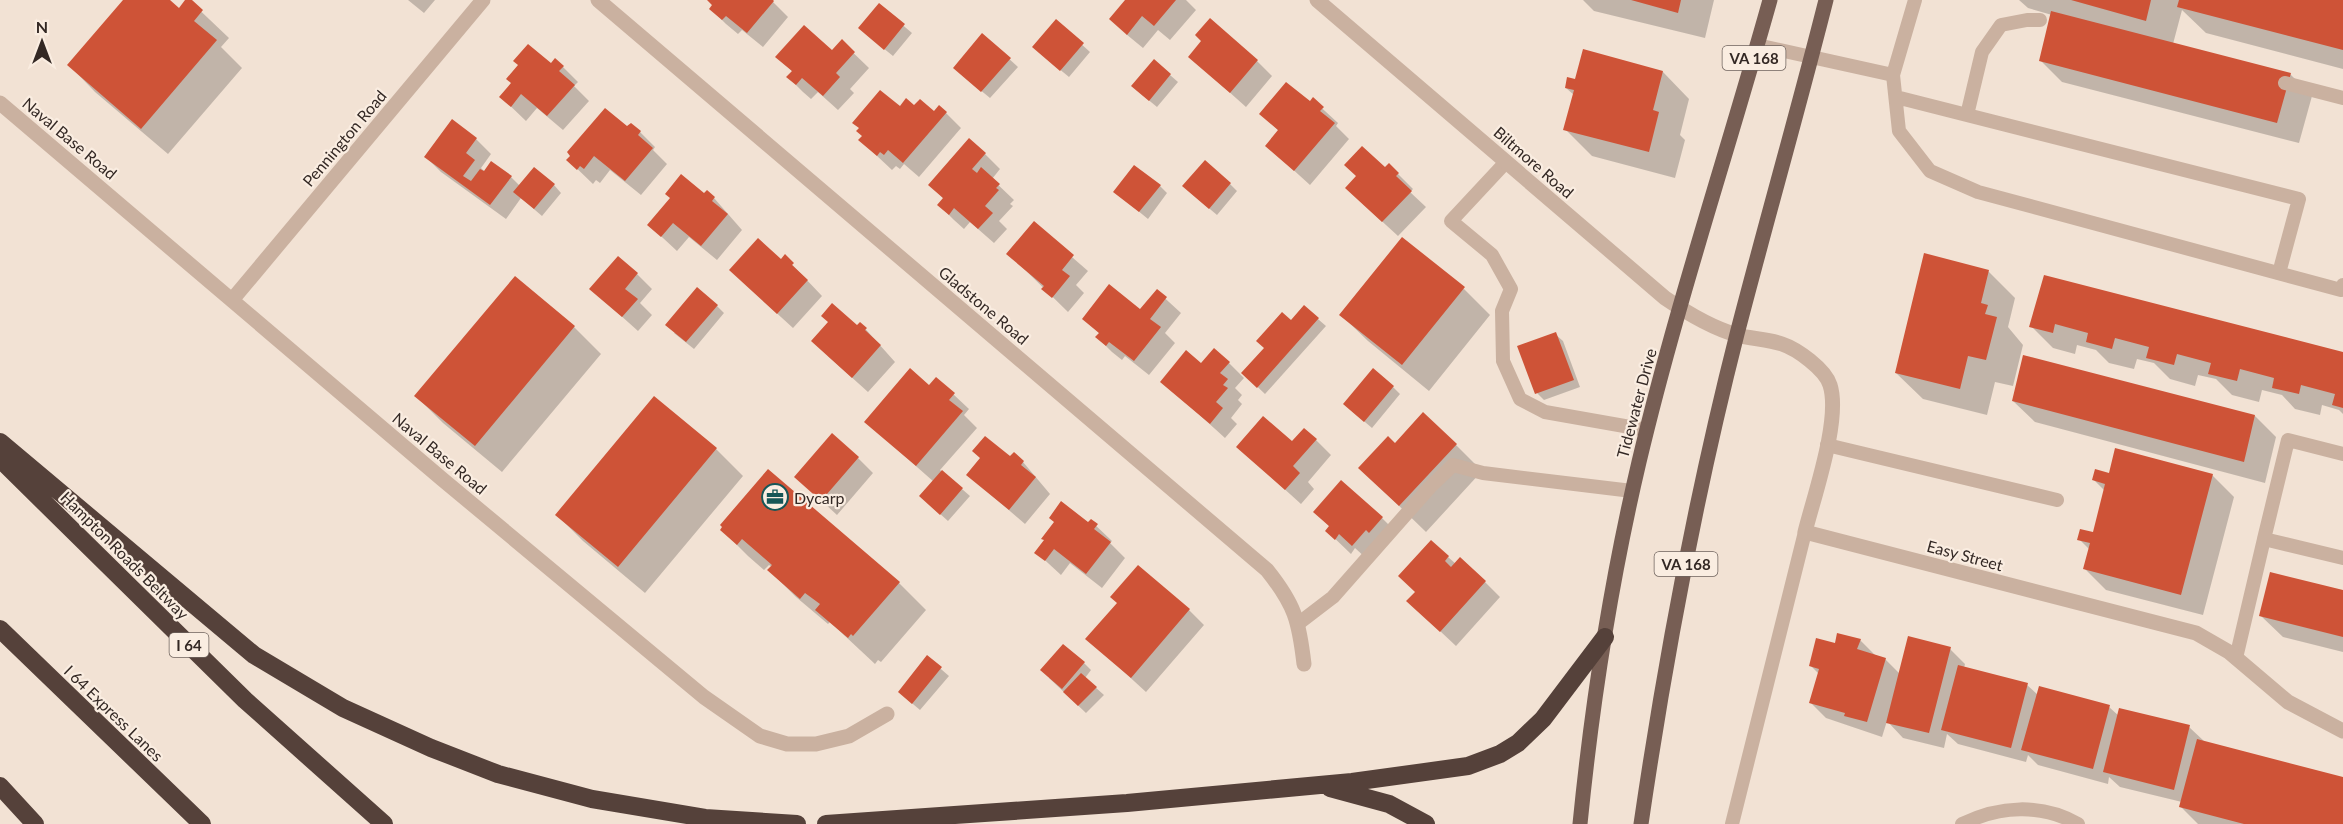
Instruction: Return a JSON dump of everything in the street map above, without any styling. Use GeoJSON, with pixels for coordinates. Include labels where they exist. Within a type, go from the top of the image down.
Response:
{"type":"FeatureCollection","features":[{"type":"Feature","properties":{"kind":"highway"},"geometry":{"type":"LineString","coordinates":[[0,442],[254,655],[343,708],[431,748],[498,774],[591,799],[705,818],[797,824]]}},
{"type":"Feature","properties":{"kind":"highway","name":"Hampton Roads Beltway"},"geometry":{"type":"LineString","coordinates":[[0,459],[245,700],[384,824]]}},
{"type":"Feature","properties":{"kind":"highway","name":"I 64 Express Lanes"},"geometry":{"type":"LineString","coordinates":[[0,629],[202,824]]}},
{"type":"Feature","properties":{"kind":"highway"},"geometry":{"type":"LineString","coordinates":[[826,824],[1127,803],[1317,785],[1468,766],[1500,754],[1518,743],[1543,719],[1605,638]]}},
{"type":"Feature","properties":{"kind":"highway"},"geometry":{"type":"LineString","coordinates":[[1317,785],[1389,804],[1426,824]]}},
{"type":"Feature","properties":{"kind":"highway"},"geometry":{"type":"LineString","coordinates":[[0,786],[35,824]]}},
{"type":"Feature","properties":{"kind":"main road","name":"Tidewater Drive"},"geometry":{"type":"LineString","coordinates":[[1580,824],[1590,722],[1632,491],[1680,308],[1770,0]]}},
{"type":"Feature","properties":{"kind":"main road","name":"VA 168"},"geometry":{"type":"LineString","coordinates":[[1641,824],[1653,744],[1696,512],[1737,335],[1826,0]]}},
{"type":"Feature","properties":{"kind":"street","name":"Pennington Road"},"geometry":{"type":"LineString","coordinates":[[232,300],[483,0]]}},
{"type":"Feature","properties":{"kind":"street","name":"Gladstone Road"},"geometry":{"type":"LineString","coordinates":[[598,0],[1268,570],[1285,592],[1299,623],[1304,664]]}},
{"type":"Feature","properties":{"kind":"street","name":"Biltmore Road"},"geometry":{"type":"LineString","coordinates":[[1317,0],[1680,308],[1714,327],[1737,335]]}},
{"type":"Feature","properties":{"kind":"street","name":"Naval Base Road"},"geometry":{"type":"LineString","coordinates":[[0,103],[695,690],[760,736],[787,744],[816,744],[849,736],[887,714]]}},
{"type":"Feature","properties":{"kind":"street"},"geometry":{"type":"LineString","coordinates":[[1737,335],[1783,344],[1808,358],[1830,383],[1833,411],[1827,445],[1805,532]]}},
{"type":"Feature","properties":{"kind":"street","name":"Easy Street"},"geometry":{"type":"LineString","coordinates":[[1805,532],[2196,633],[2229,652],[2288,702],[2343,731]]}},
{"type":"Feature","properties":{"kind":"lane"},"geometry":{"type":"LineString","coordinates":[[1915,0],[1893,75],[1899,131],[1930,171],[1978,192],[2341,291],[2343,285]]}},
{"type":"Feature","properties":{"kind":"lane"},"geometry":{"type":"LineString","coordinates":[[1967,115],[1982,52],[2001,25],[2040,20]]}},
{"type":"Feature","properties":{"kind":"lane"},"geometry":{"type":"LineString","coordinates":[[1758,45],[1893,75]]}},
{"type":"Feature","properties":{"kind":"lane"},"geometry":{"type":"LineString","coordinates":[[2285,83],[2343,98]]}},
{"type":"Feature","properties":{"kind":"lane"},"geometry":{"type":"LineString","coordinates":[[1896,98],[2299,199],[2279,273]]}},
{"type":"Feature","properties":{"kind":"lane"},"geometry":{"type":"LineString","coordinates":[[1506,162],[1451,221],[1492,255],[1511,289],[1502,311],[1503,361],[1520,399],[1545,412],[1647,430]]}},
{"type":"Feature","properties":{"kind":"lane"},"geometry":{"type":"LineString","coordinates":[[2236,658],[2288,440],[2343,454]]}},
{"type":"Feature","properties":{"kind":"lane"},"geometry":{"type":"LineString","coordinates":[[1827,445],[2057,500]]}},
{"type":"Feature","properties":{"kind":"lane"},"geometry":{"type":"LineString","coordinates":[[1299,623],[1333,597],[1430,487],[1453,465],[1483,473],[1632,491]]}},
{"type":"Feature","properties":{"kind":"lane"},"geometry":{"type":"LineString","coordinates":[[1731,824],[1805,532]]}},
{"type":"Feature","properties":{"kind":"lane"},"geometry":{"type":"LineString","coordinates":[[2264,539],[2343,558]]}},
{"type":"Feature","properties":{"kind":"lane"},"geometry":{"type":"LineString","coordinates":[[1962,824],[1992,812],[2024,808],[2048,812],[2078,824]]}},
{"type":"Feature","properties":{"kind":"building"},"geometry":{"type":"Polygon","coordinates":[[[123,0],[170,0],[179,8],[185,0],[192,0],[203,10],[194,21],[217,40],[141,129],[67,65],[123,0]]]}},
{"type":"Feature","properties":{"kind":"building"},"geometry":{"type":"Polygon","coordinates":[[[707,0],[774,1],[747,33],[726,16],[722,20],[709,9],[712,5],[707,0]]]}},
{"type":"Feature","properties":{"kind":"building"},"geometry":{"type":"Polygon","coordinates":[[[1125,0],[1176,0],[1154,26],[1142,16],[1127,35],[1109,19],[1125,0]]]}},
{"type":"Feature","properties":{"kind":"building"},"geometry":{"type":"Polygon","coordinates":[[[1631,0],[1681,0],[1678,13],[1631,0]]]}},
{"type":"Feature","properties":{"kind":"building"},"geometry":{"type":"Polygon","coordinates":[[[2071,0],[2151,0],[2146,21],[2071,0]]]}},
{"type":"Feature","properties":{"kind":"building"},"geometry":{"type":"Polygon","coordinates":[[[2179,0],[2343,0],[2343,50],[2177,7],[2179,0]]]}},
{"type":"Feature","properties":{"kind":"building"},"geometry":{"type":"Polygon","coordinates":[[[879,3],[905,24],[884,50],[858,28],[879,3]]]}},
{"type":"Feature","properties":{"kind":"building"},"geometry":{"type":"Polygon","coordinates":[[[2051,11],[2291,73],[2277,123],[2039,61],[2051,11]]]}},
{"type":"Feature","properties":{"kind":"building"},"geometry":{"type":"Polygon","coordinates":[[[1210,18],[1258,60],[1230,93],[1188,57],[1201,41],[1195,35],[1210,18]]]}},
{"type":"Feature","properties":{"kind":"building"},"geometry":{"type":"Polygon","coordinates":[[[1056,19],[1084,43],[1060,71],[1032,47],[1056,19]]]}},
{"type":"Feature","properties":{"kind":"building"},"geometry":{"type":"Polygon","coordinates":[[[804,25],[832,50],[842,39],[855,52],[836,73],[840,77],[823,96],[802,78],[796,85],[786,77],[792,71],[775,57],[804,25]]]}},
{"type":"Feature","properties":{"kind":"building"},"geometry":{"type":"Polygon","coordinates":[[[982,33],[1011,58],[981,92],[953,68],[982,33]]]}},
{"type":"Feature","properties":{"kind":"building"},"geometry":{"type":"Polygon","coordinates":[[[528,44],[551,63],[555,58],[564,66],[559,71],[575,85],[547,116],[521,94],[511,107],[499,97],[511,83],[506,79],[518,65],[513,61],[528,44]]]}},
{"type":"Feature","properties":{"kind":"building"},"geometry":{"type":"Polygon","coordinates":[[[1583,49],[1663,71],[1653,110],[1659,112],[1649,152],[1563,130],[1574,90],[1565,88],[1567,77],[1575,79],[1583,49]]]}},
{"type":"Feature","properties":{"kind":"building"},"geometry":{"type":"Polygon","coordinates":[[[1154,59],[1171,74],[1149,101],[1131,86],[1154,59]]]}},
{"type":"Feature","properties":{"kind":"building"},"geometry":{"type":"Polygon","coordinates":[[[1286,82],[1310,101],[1313,97],[1324,107],[1320,111],[1335,123],[1294,171],[1265,146],[1278,130],[1259,114],[1286,82]]]}},
{"type":"Feature","properties":{"kind":"building"},"geometry":{"type":"Polygon","coordinates":[[[880,90],[900,106],[906,98],[914,105],[920,99],[934,111],[939,105],[947,112],[903,163],[888,150],[884,155],[880,152],[877,156],[858,140],[862,136],[856,131],[859,128],[852,123],[880,90]]]}},
{"type":"Feature","properties":{"kind":"building"},"geometry":{"type":"Polygon","coordinates":[[[605,108],[627,126],[631,123],[641,131],[638,135],[653,148],[625,181],[594,156],[584,169],[580,166],[577,170],[566,160],[570,156],[567,152],[605,108]]]}},
{"type":"Feature","properties":{"kind":"building"},"geometry":{"type":"Polygon","coordinates":[[[452,119],[477,138],[466,153],[475,160],[463,176],[471,181],[480,169],[484,171],[491,161],[512,176],[490,205],[424,157],[452,119]]]}},
{"type":"Feature","properties":{"kind":"building"},"geometry":{"type":"Polygon","coordinates":[[[969,138],[986,153],[972,169],[977,173],[981,167],[1000,184],[996,188],[999,190],[985,206],[993,213],[978,229],[954,208],[949,215],[937,205],[943,198],[928,185],[969,138]]]}},
{"type":"Feature","properties":{"kind":"building"},"geometry":{"type":"Polygon","coordinates":[[[1362,146],[1385,167],[1389,163],[1399,173],[1396,176],[1412,191],[1382,222],[1345,188],[1356,176],[1344,165],[1362,146]]]}},
{"type":"Feature","properties":{"kind":"building"},"geometry":{"type":"Polygon","coordinates":[[[1205,160],[1231,183],[1209,209],[1182,186],[1205,160]]]}},
{"type":"Feature","properties":{"kind":"building"},"geometry":{"type":"Polygon","coordinates":[[[1134,165],[1161,185],[1139,212],[1113,192],[1134,165]]]}},
{"type":"Feature","properties":{"kind":"building"},"geometry":{"type":"Polygon","coordinates":[[[534,167],[555,184],[534,209],[513,192],[534,167]]]}},
{"type":"Feature","properties":{"kind":"building"},"geometry":{"type":"Polygon","coordinates":[[[681,174],[704,193],[707,190],[715,197],[712,201],[728,214],[701,246],[673,223],[661,237],[647,225],[670,198],[665,194],[681,174]]]}},
{"type":"Feature","properties":{"kind":"building"},"geometry":{"type":"Polygon","coordinates":[[[1034,221],[1074,255],[1062,270],[1070,276],[1052,298],[1041,289],[1044,286],[1006,254],[1034,221]]]}},
{"type":"Feature","properties":{"kind":"building"},"geometry":{"type":"Polygon","coordinates":[[[1402,237],[1465,287],[1402,365],[1339,315],[1402,237]]]}},
{"type":"Feature","properties":{"kind":"building"},"geometry":{"type":"Polygon","coordinates":[[[758,238],[781,259],[785,254],[794,263],[792,265],[808,280],[777,314],[729,270],[758,238]]]}},
{"type":"Feature","properties":{"kind":"building"},"geometry":{"type":"Polygon","coordinates":[[[1924,253],[1989,270],[1981,303],[1988,305],[1985,314],[1997,317],[1986,360],[1968,356],[1960,389],[1895,373],[1924,253]]]}},
{"type":"Feature","properties":{"kind":"building"},"geometry":{"type":"Polygon","coordinates":[[[618,256],[638,273],[625,289],[638,299],[622,317],[589,289],[618,256]]]}},
{"type":"Feature","properties":{"kind":"building"},"geometry":{"type":"Polygon","coordinates":[[[2044,275],[2343,352],[2343,408],[2332,405],[2335,394],[2301,385],[2299,394],[2272,388],[2274,378],[2240,369],[2237,381],[2208,374],[2211,363],[2177,354],[2174,365],[2146,358],[2149,347],[2115,338],[2112,349],[2086,342],[2088,333],[2055,324],[2053,333],[2029,327],[2044,275]]]}},
{"type":"Feature","properties":{"kind":"building"},"geometry":{"type":"Polygon","coordinates":[[[515,276],[575,326],[475,446],[414,396],[515,276]]]}},
{"type":"Feature","properties":{"kind":"building"},"geometry":{"type":"Polygon","coordinates":[[[1109,284],[1140,309],[1157,289],[1167,297],[1150,319],[1161,327],[1134,361],[1109,342],[1106,346],[1095,337],[1099,333],[1082,319],[1109,284]]]}},
{"type":"Feature","properties":{"kind":"building"},"geometry":{"type":"Polygon","coordinates":[[[697,287],[718,305],[686,342],[665,325],[697,287]]]}},
{"type":"Feature","properties":{"kind":"building"},"geometry":{"type":"Polygon","coordinates":[[[832,303],[857,325],[860,322],[867,328],[865,330],[881,345],[852,378],[811,341],[828,322],[821,316],[832,303]]]}},
{"type":"Feature","properties":{"kind":"building"},"geometry":{"type":"Polygon","coordinates":[[[1304,305],[1319,318],[1257,388],[1241,373],[1264,348],[1256,341],[1282,312],[1291,320],[1304,305]]]}},
{"type":"Feature","properties":{"kind":"building"},"geometry":{"type":"Polygon","coordinates":[[[1556,332],[1574,380],[1535,394],[1517,346],[1556,332]]]}},
{"type":"Feature","properties":{"kind":"building"},"geometry":{"type":"Polygon","coordinates":[[[1214,348],[1230,362],[1220,373],[1228,379],[1223,385],[1228,388],[1216,402],[1223,408],[1210,424],[1160,382],[1186,350],[1201,363],[1214,348]]]}},
{"type":"Feature","properties":{"kind":"building"},"geometry":{"type":"Polygon","coordinates":[[[2023,355],[2255,415],[2244,462],[2012,401],[2023,355]]]}},
{"type":"Feature","properties":{"kind":"building"},"geometry":{"type":"Polygon","coordinates":[[[910,368],[929,385],[936,377],[955,393],[949,400],[963,411],[916,466],[864,422],[910,368]]]}},
{"type":"Feature","properties":{"kind":"building"},"geometry":{"type":"Polygon","coordinates":[[[1373,368],[1394,386],[1364,422],[1343,404],[1373,368]]]}},
{"type":"Feature","properties":{"kind":"building"},"geometry":{"type":"Polygon","coordinates":[[[654,396],[717,448],[618,567],[555,515],[654,396]]]}},
{"type":"Feature","properties":{"kind":"building"},"geometry":{"type":"Polygon","coordinates":[[[1423,412],[1457,444],[1399,506],[1358,468],[1388,436],[1395,443],[1423,412]]]}},
{"type":"Feature","properties":{"kind":"building"},"geometry":{"type":"Polygon","coordinates":[[[1263,416],[1292,441],[1304,428],[1317,439],[1293,466],[1300,473],[1285,490],[1236,447],[1263,416]]]}},
{"type":"Feature","properties":{"kind":"building"},"geometry":{"type":"Polygon","coordinates":[[[832,433],[859,457],[821,501],[794,477],[832,433]]]}},
{"type":"Feature","properties":{"kind":"building"},"geometry":{"type":"Polygon","coordinates":[[[985,436],[1010,456],[1014,452],[1024,461],[1021,465],[1036,477],[1009,510],[966,475],[980,458],[972,451],[985,436]]]}},
{"type":"Feature","properties":{"kind":"building"},"geometry":{"type":"Polygon","coordinates":[[[2115,448],[2213,474],[2181,595],[2083,569],[2090,543],[2077,540],[2080,529],[2093,532],[2105,484],[2092,480],[2095,469],[2109,473],[2115,448]]]}},
{"type":"Feature","properties":{"kind":"building"},"geometry":{"type":"Polygon","coordinates":[[[768,469],[900,582],[853,636],[851,634],[848,638],[815,610],[820,604],[805,593],[800,599],[767,570],[772,565],[742,539],[737,545],[720,530],[722,527],[720,525],[768,469]]]}},
{"type":"Feature","properties":{"kind":"building"},"geometry":{"type":"Polygon","coordinates":[[[942,470],[963,488],[940,515],[919,496],[942,470]]]}},
{"type":"Feature","properties":{"kind":"building"},"geometry":{"type":"Polygon","coordinates":[[[1341,480],[1383,517],[1369,533],[1366,530],[1352,546],[1339,534],[1335,540],[1325,531],[1329,526],[1313,512],[1341,480]]]}},
{"type":"Feature","properties":{"kind":"building"},"geometry":{"type":"Polygon","coordinates":[[[1061,501],[1088,522],[1091,519],[1098,524],[1094,529],[1111,542],[1086,574],[1054,549],[1045,561],[1034,553],[1054,522],[1049,518],[1061,501]]]}},
{"type":"Feature","properties":{"kind":"building"},"geometry":{"type":"Polygon","coordinates":[[[1431,540],[1449,556],[1445,561],[1451,567],[1460,557],[1486,581],[1440,632],[1406,601],[1415,592],[1398,576],[1431,540]]]}},
{"type":"Feature","properties":{"kind":"building"},"geometry":{"type":"Polygon","coordinates":[[[1138,565],[1190,609],[1131,678],[1085,639],[1117,603],[1110,597],[1138,565]]]}},
{"type":"Feature","properties":{"kind":"building"},"geometry":{"type":"Polygon","coordinates":[[[2270,572],[2343,590],[2343,637],[2259,616],[2270,572]]]}},
{"type":"Feature","properties":{"kind":"building"},"geometry":{"type":"Polygon","coordinates":[[[1837,633],[1861,639],[1857,649],[1886,658],[1867,722],[1809,703],[1819,669],[1809,666],[1816,638],[1835,643],[1837,633]]]}},
{"type":"Feature","properties":{"kind":"building"},"geometry":{"type":"Polygon","coordinates":[[[1908,636],[1951,647],[1929,733],[1886,723],[1908,636]]]}},
{"type":"Feature","properties":{"kind":"building"},"geometry":{"type":"Polygon","coordinates":[[[1063,644],[1085,662],[1062,689],[1040,670],[1063,644]]]}},
{"type":"Feature","properties":{"kind":"building"},"geometry":{"type":"Polygon","coordinates":[[[927,655],[942,667],[912,704],[898,692],[927,655]]]}},
{"type":"Feature","properties":{"kind":"building"},"geometry":{"type":"Polygon","coordinates":[[[1958,665],[2028,683],[2011,748],[1941,730],[1958,665]]]}},
{"type":"Feature","properties":{"kind":"building"},"geometry":{"type":"Polygon","coordinates":[[[1081,673],[1097,687],[1078,706],[1063,692],[1081,673]]]}},
{"type":"Feature","properties":{"kind":"building"},"geometry":{"type":"Polygon","coordinates":[[[2039,686],[2110,705],[2093,769],[2021,750],[2039,686]]]}},
{"type":"Feature","properties":{"kind":"building"},"geometry":{"type":"Polygon","coordinates":[[[2119,708],[2190,725],[2174,790],[2103,772],[2119,708]]]}},
{"type":"Feature","properties":{"kind":"building"},"geometry":{"type":"Polygon","coordinates":[[[2197,739],[2343,777],[2343,824],[2244,824],[2179,807],[2197,739]]]}},
{"type":"Feature","properties":{"kind":"place","name":"Dycarp"},"geometry":{"type":"Point","coordinates":[775,497]}}]}
